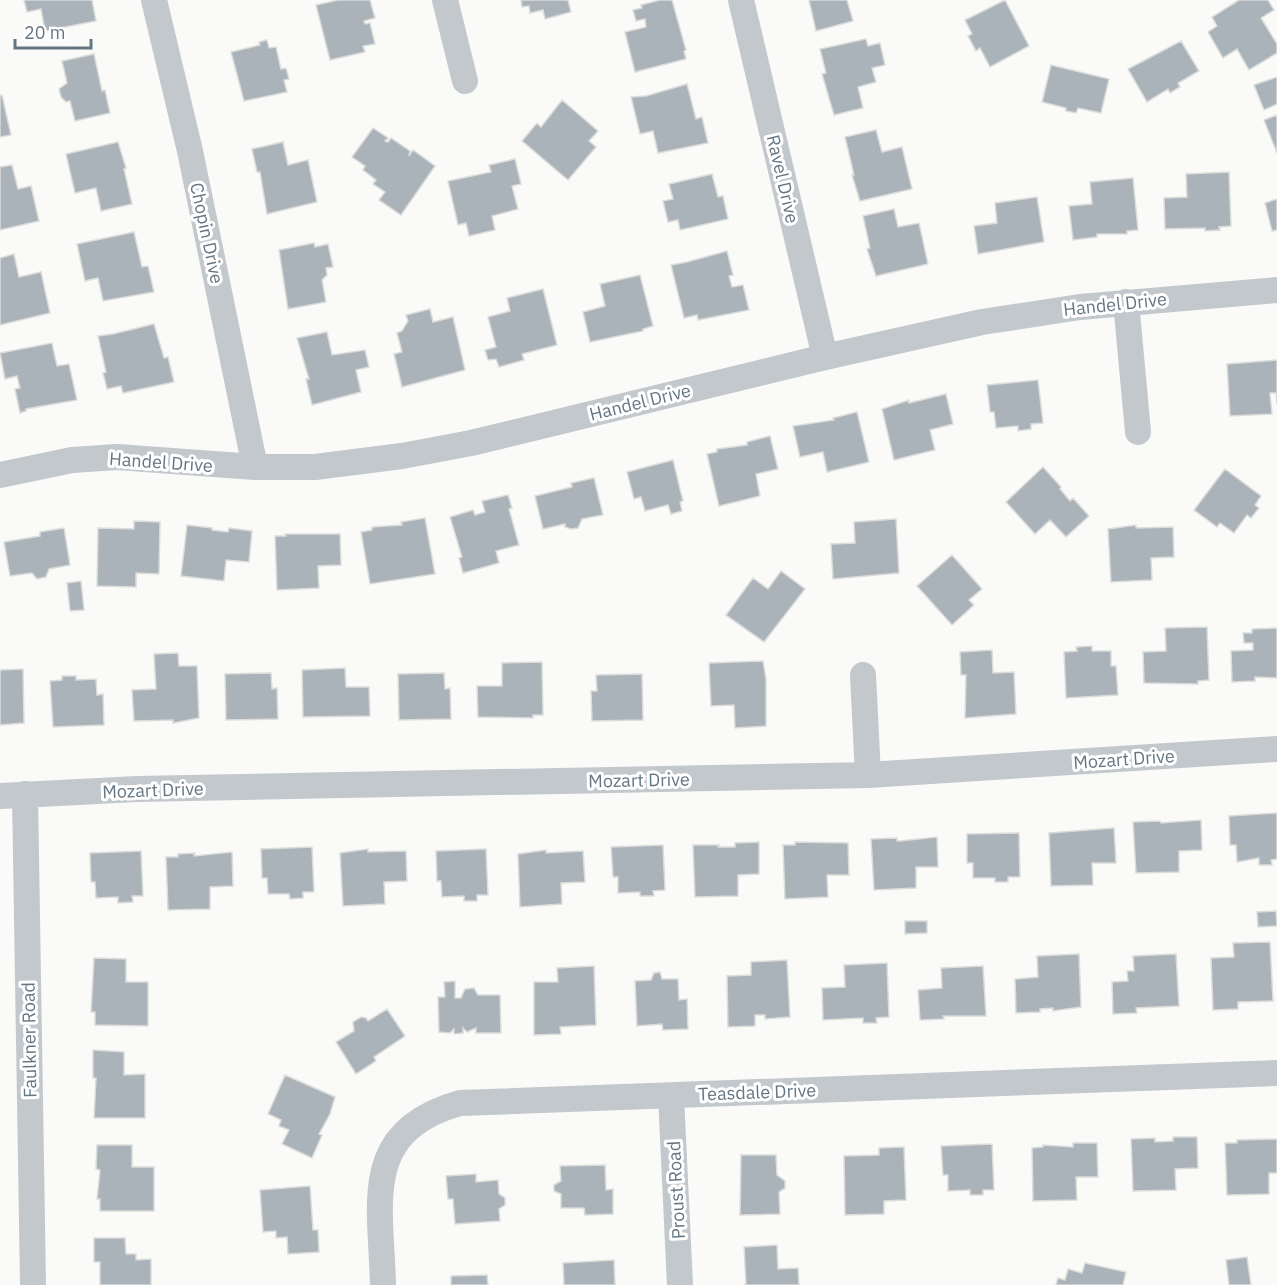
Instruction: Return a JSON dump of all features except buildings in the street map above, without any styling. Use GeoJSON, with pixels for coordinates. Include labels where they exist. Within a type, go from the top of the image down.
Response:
{"type":"FeatureCollection","features":[{"type":"Feature","properties":{"kind":"street","name":"Chopin Drive"},"geometry":{"type":"LineString","coordinates":[[154,0],[192,162],[255,467]]}},
{"type":"Feature","properties":{"kind":"street"},"geometry":{"type":"LineString","coordinates":[[445,0],[465,81]]}},
{"type":"Feature","properties":{"kind":"street","name":"Ravel Drive"},"geometry":{"type":"LineString","coordinates":[[741,0],[825,357]]}},
{"type":"Feature","properties":{"kind":"street","name":"Handel Drive"},"geometry":{"type":"LineString","coordinates":[[0,475],[72,460],[117,457],[255,467],[315,467],[402,456],[471,442],[825,357],[982,322],[1126,302],[1277,290]]}},
{"type":"Feature","properties":{"kind":"street"},"geometry":{"type":"LineString","coordinates":[[1126,302],[1138,432]]}},
{"type":"Feature","properties":{"kind":"street"},"geometry":{"type":"LineString","coordinates":[[863,675],[868,776]]}},
{"type":"Feature","properties":{"kind":"street","name":"Mozart Drive"},"geometry":{"type":"LineString","coordinates":[[13,795],[137,789],[868,776],[1277,749]]}},
{"type":"Feature","properties":{"kind":"street","name":"Faulkner Road"},"geometry":{"type":"LineString","coordinates":[[13,795],[33,1285]]}},
{"type":"Feature","properties":{"kind":"street","name":"Teasdale Drive"},"geometry":{"type":"LineString","coordinates":[[383,1285],[381,1192],[382,1175],[388,1155],[401,1135],[420,1119],[437,1110],[460,1103],[1277,1073]]}},
{"type":"Feature","properties":{"kind":"street","name":"Proust Road"},"geometry":{"type":"LineString","coordinates":[[671,1096],[680,1285]]}}]}
